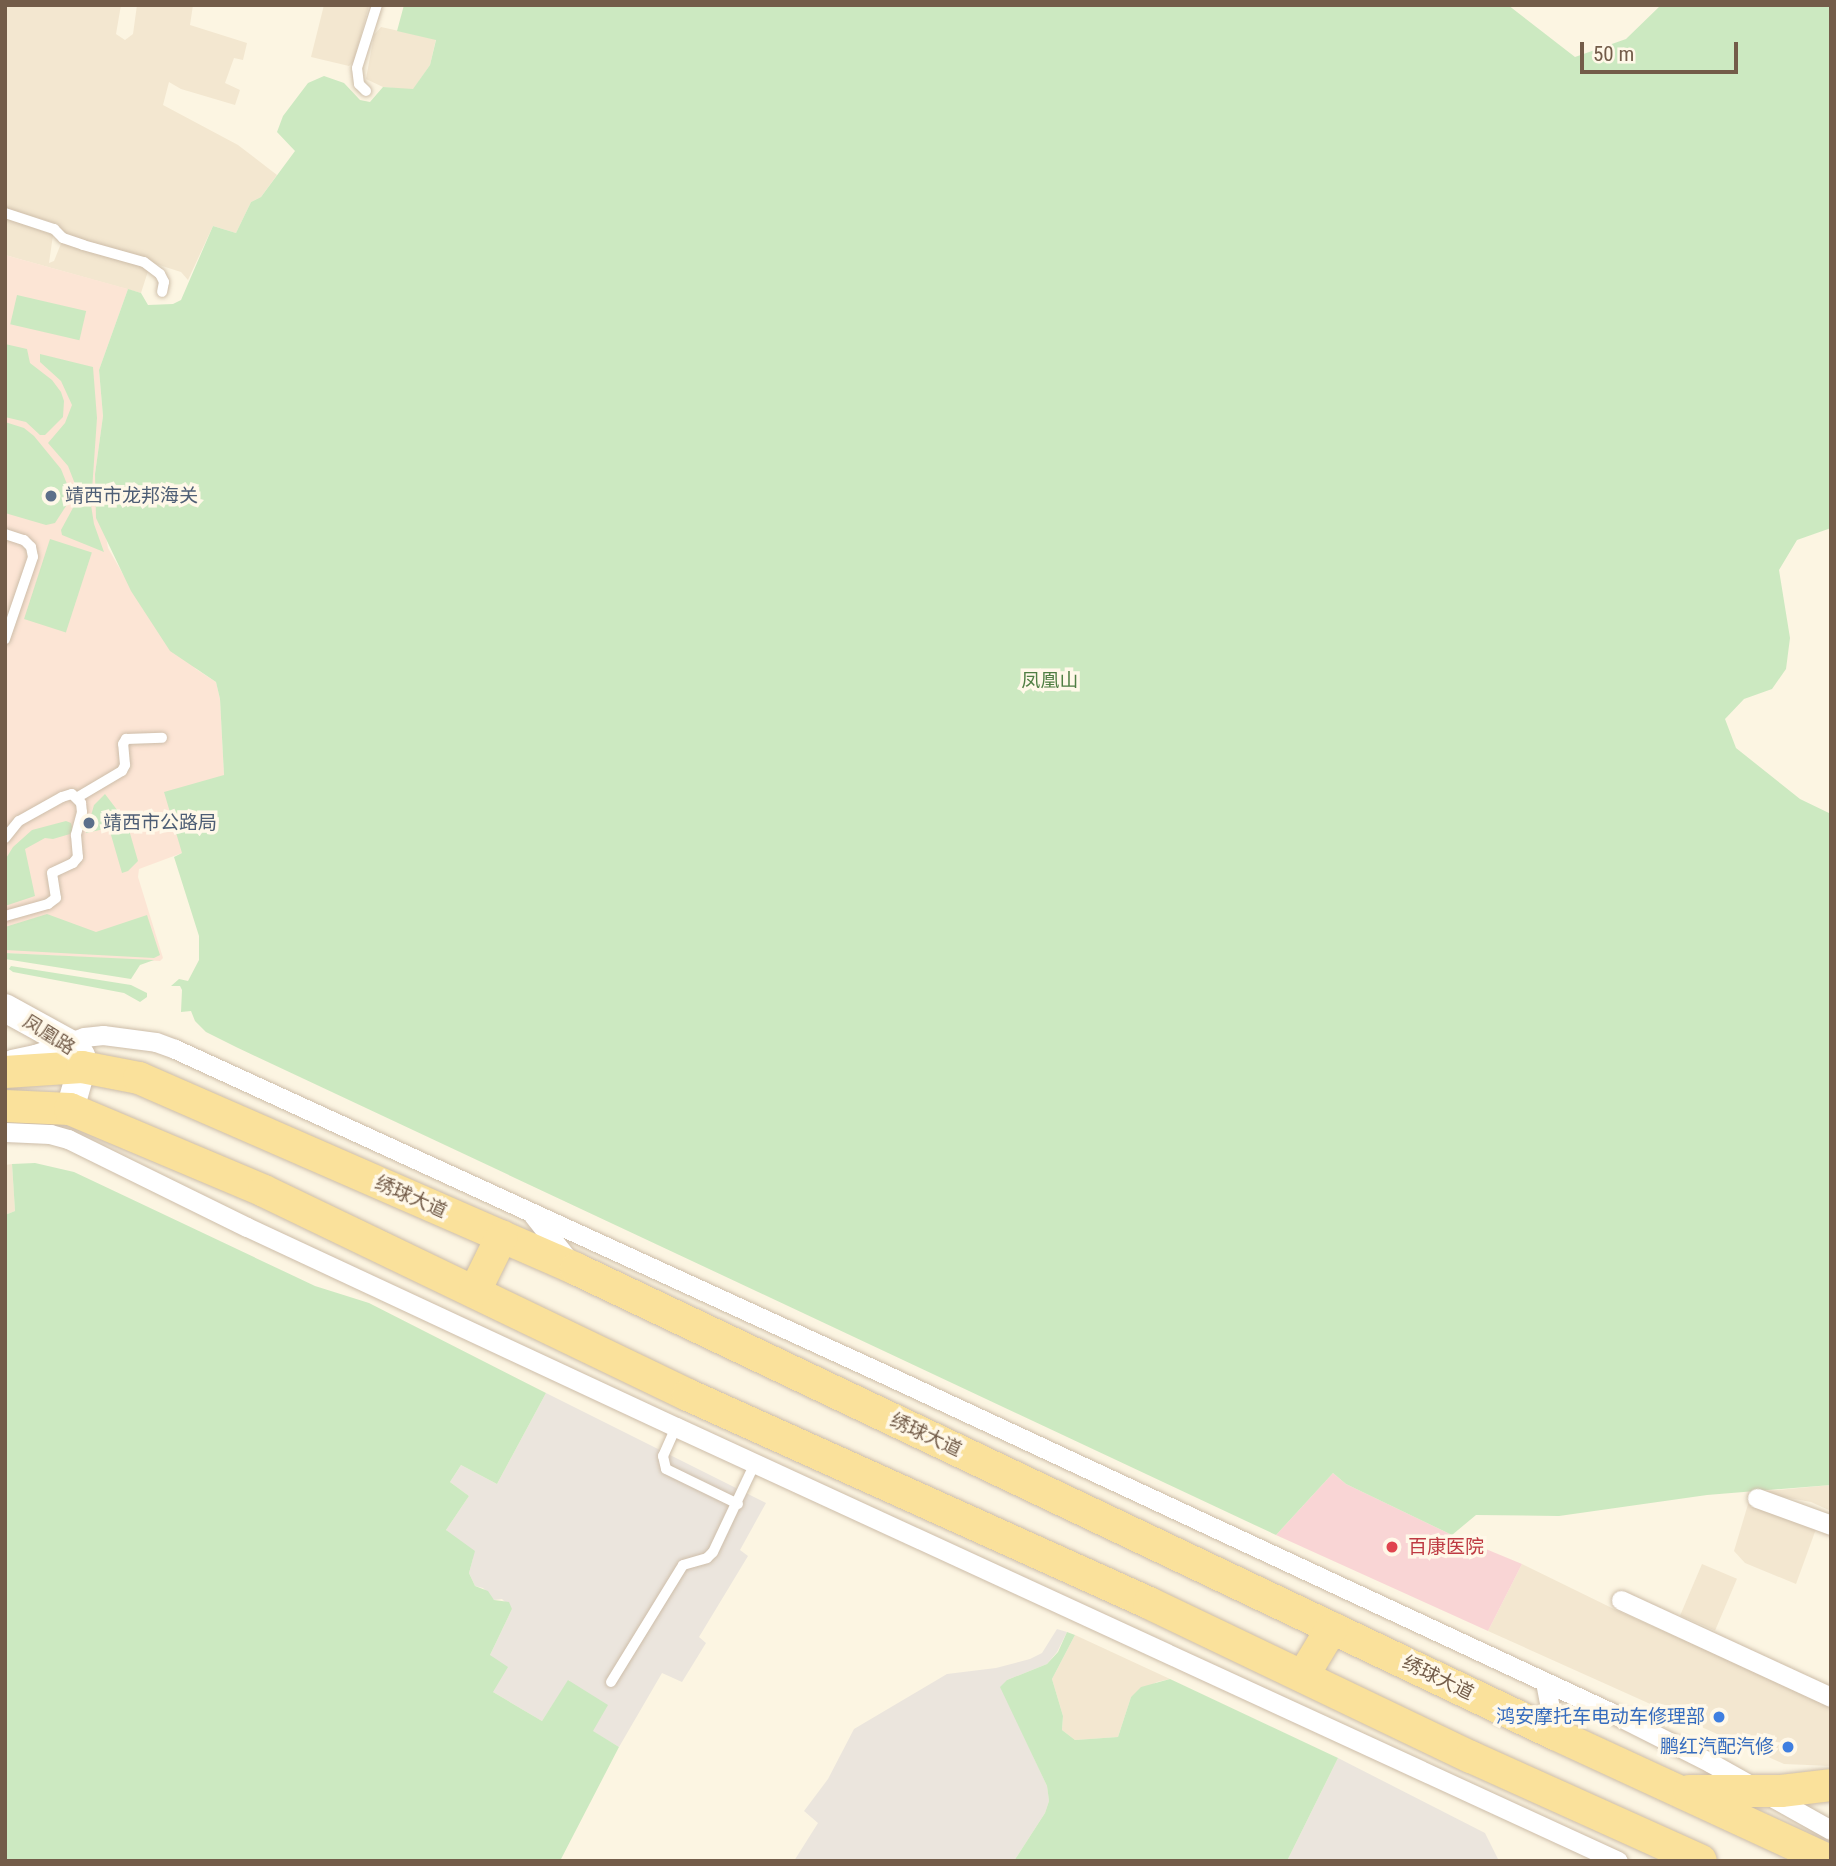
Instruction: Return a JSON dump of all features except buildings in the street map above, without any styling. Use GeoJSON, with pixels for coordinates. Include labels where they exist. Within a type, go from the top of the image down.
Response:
{"type":"FeatureCollection","features":[{"type":"Feature","properties":{"kind":"main road","name":"凤凰路"},"geometry":{"type":"LineString","coordinates":[[5,1008],[63,1056]]}},
{"type":"Feature","properties":{"kind":"main road","name":"凤凰路"},"geometry":{"type":"LineString","coordinates":[[5,1027],[63,1056]]}},
{"type":"Feature","properties":{"kind":"main road","name":"凤凰路"},"geometry":{"type":"LineString","coordinates":[[56,1108],[63,1056]]}},
{"type":"Feature","properties":{"kind":"main road","name":"绣球大道"},"geometry":{"type":"LineString","coordinates":[[5,1072],[63,1056],[139,1078],[576,1269],[1555,1734],[1830,1861]]}},
{"type":"Feature","properties":{"kind":"main road"},"geometry":{"type":"LineString","coordinates":[[5,1106],[56,1108],[264,1191],[773,1435],[1149,1603],[1516,1778],[1702,1861]]}},
{"type":"Feature","properties":{"kind":"main road"},"geometry":{"type":"LineString","coordinates":[[475,1291],[502,1236]]}},
{"type":"Feature","properties":{"kind":"main road"},"geometry":{"type":"LineString","coordinates":[[1303,1676],[1332,1628]]}},
{"type":"Feature","properties":{"kind":"main road"},"geometry":{"type":"LineString","coordinates":[[1678,1790],[1763,1792],[1831,1785]]}},
{"type":"Feature","properties":{"kind":"main road"},"geometry":{"type":"LineString","coordinates":[[1653,1839],[1677,1861]]}},
{"type":"Feature","properties":{"kind":"street"},"geometry":{"type":"LineString","coordinates":[[5,1060],[63,1056],[85,1037],[124,1037],[175,1049],[531,1211],[1668,1740],[1831,1830]]}},
{"type":"Feature","properties":{"kind":"street"},"geometry":{"type":"LineString","coordinates":[[5,1132],[50,1134],[68,1139],[247,1227],[1618,1861]]}},
{"type":"Feature","properties":{"kind":"street"},"geometry":{"type":"LineString","coordinates":[[531,1211],[576,1269]]}},
{"type":"Feature","properties":{"kind":"street"},"geometry":{"type":"LineString","coordinates":[[610,1396],[616,1360]]}},
{"type":"Feature","properties":{"kind":"street"},"geometry":{"type":"LineString","coordinates":[[681,1429],[688,1395]]}},
{"type":"Feature","properties":{"kind":"street"},"geometry":{"type":"LineString","coordinates":[[773,1435],[778,1474]]}},
{"type":"Feature","properties":{"kind":"street"},"geometry":{"type":"LineString","coordinates":[[1757,1498],[1831,1525]]}},
{"type":"Feature","properties":{"kind":"street"},"geometry":{"type":"LineString","coordinates":[[913,1533],[919,1500]]}},
{"type":"Feature","properties":{"kind":"street"},"geometry":{"type":"LineString","coordinates":[[1621,1600],[1831,1697]]}},
{"type":"Feature","properties":{"kind":"street"},"geometry":{"type":"LineString","coordinates":[[1545,1682],[1555,1734]]}},
{"type":"Feature","properties":{"kind":"street"},"geometry":{"type":"LineString","coordinates":[[1512,1813],[1516,1778]]}},
{"type":"Feature","properties":{"kind":"lane"},"geometry":{"type":"LineString","coordinates":[[366,91],[359,85],[357,68],[377,5]]}},
{"type":"Feature","properties":{"kind":"lane"},"geometry":{"type":"LineString","coordinates":[[5,213],[54,229],[63,238],[144,262],[160,274],[164,282],[162,292]]}},
{"type":"Feature","properties":{"kind":"lane"},"geometry":{"type":"LineString","coordinates":[[5,534],[24,540],[31,547],[33,557],[5,639]]}},
{"type":"Feature","properties":{"kind":"lane"},"geometry":{"type":"LineString","coordinates":[[78,797],[122,771],[125,765],[123,744],[126,739],[162,738]]}},
{"type":"Feature","properties":{"kind":"lane"},"geometry":{"type":"LineString","coordinates":[[5,838],[25,816],[62,797],[72,794],[78,797],[82,813],[76,835],[78,857],[73,863],[52,873],[56,898],[48,904],[5,916]]}},
{"type":"Feature","properties":{"kind":"lane"},"geometry":{"type":"LineString","coordinates":[[681,1429],[663,1456],[666,1469],[738,1504]]}},
{"type":"Feature","properties":{"kind":"lane"},"geometry":{"type":"LineString","coordinates":[[611,1682],[683,1565],[707,1558],[713,1552],[738,1504],[755,1462]]}},
{"type":"Feature","properties":{"kind":"shaded area"},"geometry":{"type":"Polygon","coordinates":[[[5,5],[121,5],[116,34],[125,40],[133,34],[137,5],[193,5],[190,25],[247,43],[243,60],[234,58],[225,83],[240,90],[235,105],[181,89],[169,82],[163,105],[238,145],[277,175],[261,197],[251,202],[236,233],[213,226],[188,280],[181,272],[65,235],[58,224],[5,208],[5,5]]]}},
{"type":"Feature","properties":{"kind":"shaded area"},"geometry":{"type":"Polygon","coordinates":[[[324,5],[369,5],[354,61],[349,66],[311,57],[324,5]]]}},
{"type":"Feature","properties":{"kind":"shaded area"},"geometry":{"type":"Polygon","coordinates":[[[381,27],[436,39],[430,65],[413,90],[383,87],[366,79],[374,35],[381,27]]]}},
{"type":"Feature","properties":{"kind":"shaded area"},"geometry":{"type":"Polygon","coordinates":[[[5,217],[53,235],[49,263],[54,261],[62,241],[149,268],[141,293],[5,255],[5,217]]]}},
{"type":"Feature","properties":{"kind":"shaded area"},"geometry":{"type":"Polygon","coordinates":[[[5,255],[128,289],[99,370],[103,416],[95,474],[108,548],[143,609],[196,669],[216,682],[220,699],[224,775],[182,853],[139,869],[138,877],[163,958],[160,961],[5,953],[5,255]]]}},
{"type":"Feature","properties":{"kind":"shaded area"},"geometry":{"type":"Polygon","coordinates":[[[12,1164],[15,1211],[5,1215],[5,1165],[12,1164]]]}},
{"type":"Feature","properties":{"kind":"shaded area"},"geometry":{"type":"Polygon","coordinates":[[[546,1393],[766,1503],[740,1550],[748,1556],[699,1637],[706,1643],[682,1682],[662,1673],[619,1747],[592,1731],[569,1680],[542,1721],[493,1692],[490,1655],[512,1609],[502,1599],[494,1600],[483,1588],[475,1586],[469,1573],[473,1558],[446,1530],[469,1496],[450,1482],[461,1465],[497,1484],[546,1393]]]}},
{"type":"Feature","properties":{"kind":"shaded area","name":"百康医院"},"geometry":{"type":"Polygon","coordinates":[[[1333,1473],[1346,1484],[1452,1535],[1522,1564],[1488,1631],[1276,1535],[1333,1473]]]}},
{"type":"Feature","properties":{"kind":"shaded area"},"geometry":{"type":"Polygon","coordinates":[[[1831,1485],[1831,1511],[1811,1502],[1755,1492],[1831,1485]]]}},
{"type":"Feature","properties":{"kind":"shaded area"},"geometry":{"type":"Polygon","coordinates":[[[1749,1501],[1816,1529],[1796,1584],[1745,1563],[1734,1551],[1749,1501]]]}},
{"type":"Feature","properties":{"kind":"shaded area"},"geometry":{"type":"Polygon","coordinates":[[[1522,1564],[1618,1611],[1831,1705],[1831,1766],[1784,1764],[1488,1631],[1522,1564]]]}},
{"type":"Feature","properties":{"kind":"shaded area"},"geometry":{"type":"Polygon","coordinates":[[[1702,1564],[1737,1579],[1715,1630],[1680,1616],[1702,1564]]]}},
{"type":"Feature","properties":{"kind":"shaded area"},"geometry":{"type":"Polygon","coordinates":[[[1057,1629],[1067,1632],[1057,1652],[1047,1664],[1007,1680],[1020,1728],[1047,1786],[1049,1801],[1045,1813],[1014,1861],[794,1861],[818,1823],[804,1811],[828,1779],[854,1729],[947,1674],[996,1668],[1030,1659],[1042,1653],[1057,1629]]]}},
{"type":"Feature","properties":{"kind":"shaded area"},"geometry":{"type":"Polygon","coordinates":[[[1075,1635],[1170,1679],[1157,1682],[1131,1697],[1118,1737],[1075,1740],[1062,1730],[1063,1716],[1052,1679],[1075,1635]]]}},
{"type":"Feature","properties":{"kind":"shaded area"},"geometry":{"type":"Polygon","coordinates":[[[1338,1758],[1485,1833],[1499,1861],[1287,1861],[1338,1758]]]}},
{"type":"Feature","properties":{"kind":"green space","name":"凤凰山"},"geometry":{"type":"Polygon","coordinates":[[[404,5],[1508,5],[1575,57],[1626,39],[1661,5],[1831,5],[1831,528],[1797,540],[1779,570],[1790,638],[1786,669],[1772,689],[1744,699],[1725,719],[1736,748],[1800,799],[1831,814],[1831,1485],[1707,1495],[1559,1516],[1476,1515],[1452,1535],[1346,1484],[1333,1473],[1276,1535],[236,1047],[206,1032],[195,1021],[191,1011],[181,1012],[182,990],[180,986],[171,986],[179,979],[188,981],[199,960],[199,936],[174,857],[182,853],[164,792],[224,775],[220,699],[216,682],[170,651],[131,591],[96,518],[95,474],[103,416],[99,370],[128,289],[141,293],[148,305],[173,304],[181,300],[213,226],[236,233],[251,202],[261,197],[295,151],[277,132],[283,116],[308,83],[324,76],[344,83],[360,100],[370,102],[383,87],[413,89],[430,65],[436,40],[397,31],[404,5]]]}},
{"type":"Feature","properties":{"kind":"green space"},"geometry":{"type":"Polygon","coordinates":[[[17,295],[86,311],[79,340],[10,324],[17,295]]]}},
{"type":"Feature","properties":{"kind":"green space"},"geometry":{"type":"Polygon","coordinates":[[[5,344],[27,349],[30,363],[52,380],[61,392],[64,401],[63,417],[45,435],[40,435],[26,422],[5,417],[5,344]]]}},
{"type":"Feature","properties":{"kind":"green space"},"geometry":{"type":"Polygon","coordinates":[[[40,354],[93,367],[97,418],[91,505],[94,524],[104,552],[62,535],[61,530],[74,506],[75,484],[68,466],[48,443],[65,423],[72,405],[61,381],[40,362],[40,354]]]}},
{"type":"Feature","properties":{"kind":"green space"},"geometry":{"type":"Polygon","coordinates":[[[5,422],[24,428],[34,436],[61,469],[69,489],[68,503],[55,523],[46,525],[5,513],[5,422]]]}},
{"type":"Feature","properties":{"kind":"green space"},"geometry":{"type":"Polygon","coordinates":[[[50,539],[92,553],[66,632],[24,619],[50,539]]]}},
{"type":"Feature","properties":{"kind":"green space"},"geometry":{"type":"Polygon","coordinates":[[[105,794],[127,823],[138,861],[122,873],[109,828],[86,833],[94,805],[105,794]]]}},
{"type":"Feature","properties":{"kind":"green space"},"geometry":{"type":"Polygon","coordinates":[[[66,821],[71,823],[73,830],[70,834],[53,839],[45,838],[25,849],[35,896],[5,906],[5,860],[13,847],[32,830],[66,821]]]}},
{"type":"Feature","properties":{"kind":"green space"},"geometry":{"type":"Polygon","coordinates":[[[47,914],[96,932],[147,915],[160,955],[154,958],[5,950],[5,927],[47,914]]]}},
{"type":"Feature","properties":{"kind":"green space"},"geometry":{"type":"Polygon","coordinates":[[[5,953],[154,960],[140,965],[131,979],[5,959],[5,953]]]}},
{"type":"Feature","properties":{"kind":"green space"},"geometry":{"type":"Polygon","coordinates":[[[11,966],[131,985],[147,993],[147,997],[140,1002],[124,993],[13,972],[9,969],[11,966]]]}},
{"type":"Feature","properties":{"kind":"green space"},"geometry":{"type":"Polygon","coordinates":[[[35,1163],[74,1172],[315,1286],[369,1303],[546,1393],[497,1484],[461,1465],[450,1482],[469,1496],[446,1530],[475,1551],[469,1573],[475,1586],[488,1591],[494,1600],[509,1602],[512,1609],[490,1655],[508,1667],[493,1692],[542,1721],[568,1680],[608,1705],[593,1731],[619,1747],[560,1861],[5,1861],[5,1215],[15,1211],[12,1164],[35,1163]]]}},
{"type":"Feature","properties":{"kind":"green space"},"geometry":{"type":"Polygon","coordinates":[[[1067,1632],[1075,1635],[1052,1679],[1063,1716],[1062,1730],[1075,1740],[1118,1737],[1131,1697],[1141,1687],[1170,1679],[1338,1758],[1287,1861],[1014,1861],[1045,1813],[1049,1801],[1047,1786],[1000,1687],[1007,1680],[1047,1664],[1058,1652],[1067,1632]]]}},
{"type":"Feature","properties":{"kind":"place","name":"靖西市龙邦海关"},"geometry":{"type":"Point","coordinates":[51,496]}},
{"type":"Feature","properties":{"kind":"place","name":"靖西市公路局"},"geometry":{"type":"Point","coordinates":[89,823]}},
{"type":"Feature","properties":{"kind":"place","name":"百康医院"},"geometry":{"type":"Point","coordinates":[1392,1547]}},
{"type":"Feature","properties":{"kind":"place","name":"鸿安摩托车电动车修理部"},"geometry":{"type":"Point","coordinates":[1719,1717]}},
{"type":"Feature","properties":{"kind":"place","name":"鹏红汽配汽修"},"geometry":{"type":"Point","coordinates":[1788,1747]}}]}
